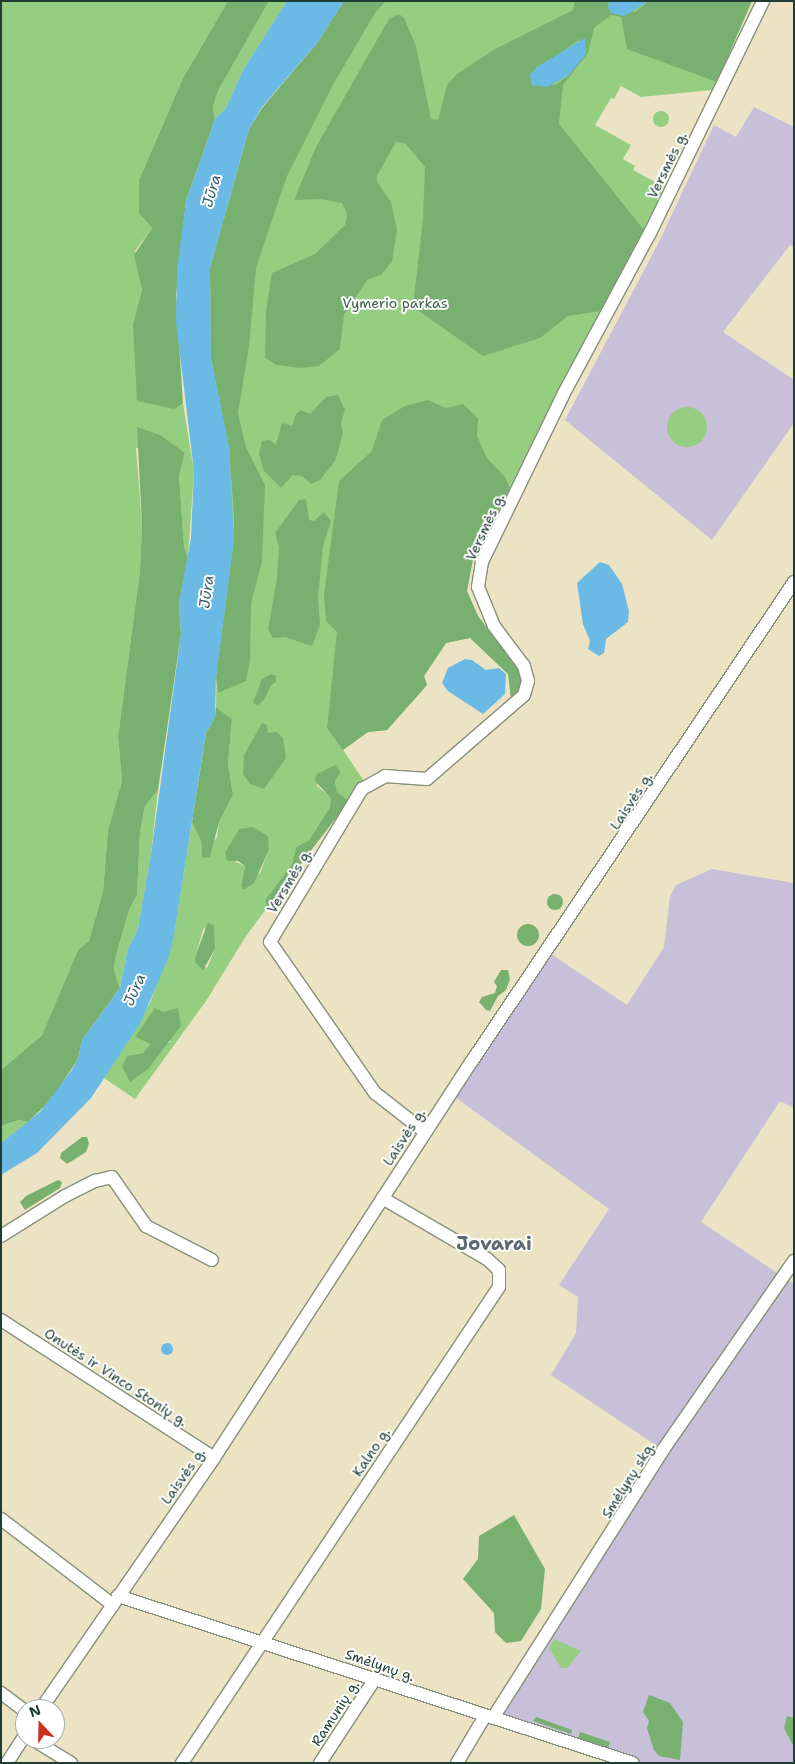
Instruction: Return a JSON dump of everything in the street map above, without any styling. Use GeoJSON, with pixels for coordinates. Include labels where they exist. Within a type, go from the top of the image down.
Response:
{"type":"FeatureCollection","features":[{"type":"Feature","properties":{"kind":"street","name":"Versmės g."},"geometry":{"type":"LineString","coordinates":[[425,1132],[375,1093],[270,942],[362,789],[385,776],[427,779],[524,695],[528,681],[524,666],[494,626],[478,587],[482,562],[563,395],[650,233],[762,1]]}},
{"type":"Feature","properties":{"kind":"street","name":"Laisvės g."},"geometry":{"type":"LineString","coordinates":[[49,1699],[214,1458],[425,1132],[794,582]]}},
{"type":"Feature","properties":{"kind":"street"},"geometry":{"type":"LineString","coordinates":[[1,1236],[73,1192],[112,1177],[146,1226],[212,1260]]}},
{"type":"Feature","properties":{"kind":"street","name":"Kalno g."},"geometry":{"type":"LineString","coordinates":[[182,1763],[499,1287],[499,1270],[487,1259],[382,1198]]}},
{"type":"Feature","properties":{"kind":"street","name":"Smėlynų skg."},"geometry":{"type":"LineString","coordinates":[[457,1763],[663,1450],[794,1261]]}},
{"type":"Feature","properties":{"kind":"street","name":"Onutės ir Vinco Stonių g."},"geometry":{"type":"LineString","coordinates":[[1,1320],[214,1458]]}},
{"type":"Feature","properties":{"kind":"street","name":"Smėlynų g."},"geometry":{"type":"LineString","coordinates":[[1,1519],[116,1600],[263,1642],[489,1717],[598,1758],[633,1763]]}},
{"type":"Feature","properties":{"kind":"street","name":"Ramunių g."},"geometry":{"type":"LineString","coordinates":[[320,1763],[375,1679]]}},
{"type":"Feature","properties":{"kind":"street"},"geometry":{"type":"LineString","coordinates":[[1,1694],[15,1704]]}},
{"type":"Feature","properties":{"kind":"street"},"geometry":{"type":"LineString","coordinates":[[7,1763],[16,1749]]}},
{"type":"Feature","properties":{"kind":"street"},"geometry":{"type":"LineString","coordinates":[[48,1749],[71,1763]]}},
{"type":"Feature","properties":{"kind":"shaded area"},"geometry":{"type":"Polygon","coordinates":[[[754,107],[794,127],[794,247],[790,245],[723,332],[794,380],[794,423],[712,540],[565,420],[658,244],[714,125],[736,137],[754,107]]]}},
{"type":"Feature","properties":{"kind":"shaded area"},"geometry":{"type":"Polygon","coordinates":[[[712,869],[794,883],[794,1108],[780,1101],[701,1222],[794,1284],[794,1763],[633,1763],[493,1718],[663,1450],[551,1375],[576,1333],[578,1297],[559,1285],[609,1209],[452,1095],[548,952],[627,1005],[664,947],[670,896],[676,885],[712,869]]]}},
{"type":"Feature","properties":{"kind":"green space"},"geometry":{"type":"Polygon","coordinates":[[[1,1],[228,1],[183,78],[139,180],[139,213],[152,228],[135,251],[142,290],[133,323],[179,407],[183,404],[194,471],[188,558],[184,546],[179,476],[185,453],[136,448],[142,525],[140,570],[118,737],[122,781],[108,830],[103,891],[89,941],[78,950],[42,1035],[1,1070],[1,1]]]}},
{"type":"Feature","properties":{"kind":"green space"},"geometry":{"type":"Polygon","coordinates":[[[228,1],[269,1],[218,91],[213,107],[215,119],[186,201],[176,295],[183,404],[174,409],[137,401],[133,323],[142,290],[134,255],[152,228],[139,213],[139,180],[183,78],[228,1]]]}},
{"type":"Feature","properties":{"kind":"green space"},"geometry":{"type":"Polygon","coordinates":[[[269,1],[287,1],[243,70],[226,108],[215,119],[213,107],[218,91],[269,1]]]}},
{"type":"Feature","properties":{"kind":"green space","name":"Vymerio parkas"},"geometry":{"type":"Polygon","coordinates":[[[344,1],[752,1],[712,90],[641,97],[621,86],[614,99],[611,98],[595,125],[631,145],[623,159],[635,166],[633,170],[666,188],[473,559],[467,591],[478,616],[521,673],[511,698],[508,674],[470,638],[446,643],[424,676],[427,685],[387,730],[368,732],[343,750],[364,781],[349,801],[337,793],[335,781],[316,785],[332,798],[330,807],[309,840],[296,847],[292,864],[265,900],[267,908],[246,936],[206,1001],[135,1099],[104,1078],[150,1003],[174,934],[192,822],[201,841],[202,858],[217,837],[219,822],[233,795],[228,763],[232,719],[216,707],[222,417],[211,358],[210,268],[223,220],[317,43],[344,1]],[[269,850],[232,860],[245,866],[241,886],[260,873],[269,850]],[[204,927],[195,957],[207,968],[215,949],[204,927]],[[135,1037],[150,1044],[143,1053],[136,1054],[122,1066],[172,1041],[135,1037]]]}},
{"type":"Feature","properties":{"kind":"green space"},"geometry":{"type":"Polygon","coordinates":[[[344,1],[386,1],[375,13],[334,83],[287,176],[256,268],[249,347],[238,413],[246,447],[265,485],[262,562],[251,603],[250,659],[246,681],[218,693],[216,677],[234,540],[234,515],[229,447],[211,358],[210,268],[249,129],[262,108],[317,43],[344,1]]]}},
{"type":"Feature","properties":{"kind":"green space"},"geometry":{"type":"Polygon","coordinates":[[[575,1],[609,1],[608,7],[635,12],[649,1],[752,1],[717,82],[627,49],[621,17],[611,15],[594,28],[588,53],[563,85],[559,124],[644,230],[601,311],[568,316],[540,338],[483,356],[413,307],[423,219],[425,167],[405,143],[396,142],[377,176],[377,182],[391,202],[397,230],[392,262],[381,275],[367,280],[344,315],[340,349],[319,366],[300,368],[277,365],[265,358],[266,311],[272,273],[315,254],[345,225],[347,214],[342,203],[320,199],[294,200],[316,147],[389,19],[399,14],[404,18],[416,46],[431,119],[438,120],[447,85],[457,74],[495,49],[573,10],[575,1]],[[580,39],[530,75],[555,85],[569,75],[580,39]]]}},
{"type":"Feature","properties":{"kind":"green space"},"geometry":{"type":"Polygon","coordinates":[[[661,111],[669,119],[661,127],[653,119],[661,111]]]}},
{"type":"Feature","properties":{"kind":"green space"},"geometry":{"type":"Polygon","coordinates":[[[338,395],[345,410],[341,423],[343,434],[335,461],[320,480],[311,484],[302,476],[293,475],[281,488],[264,471],[259,454],[262,441],[270,440],[276,445],[282,423],[292,426],[296,414],[301,410],[310,414],[326,397],[338,395]]]}},
{"type":"Feature","properties":{"kind":"green space"},"geometry":{"type":"Polygon","coordinates":[[[428,400],[446,408],[463,404],[478,418],[477,436],[487,458],[505,477],[510,488],[473,559],[467,591],[478,616],[521,673],[523,683],[516,698],[511,698],[508,674],[470,638],[446,643],[424,676],[427,685],[387,730],[368,732],[343,750],[327,728],[337,632],[326,621],[324,595],[339,481],[372,451],[382,420],[405,406],[428,400]]]}},
{"type":"Feature","properties":{"kind":"green space"},"geometry":{"type":"Polygon","coordinates":[[[691,407],[698,410],[704,416],[707,427],[706,435],[698,444],[691,447],[683,447],[676,444],[668,435],[667,423],[670,416],[679,408],[691,407]]]}},
{"type":"Feature","properties":{"kind":"green space"},"geometry":{"type":"Polygon","coordinates":[[[137,427],[160,435],[185,453],[179,476],[184,546],[188,558],[179,603],[181,634],[158,790],[145,806],[140,833],[137,895],[129,910],[115,959],[114,970],[120,988],[82,1040],[78,1059],[51,1100],[28,1122],[19,1120],[1,1126],[1,1070],[42,1035],[78,950],[89,941],[103,891],[108,830],[122,781],[118,737],[140,570],[142,525],[137,427]]]}},
{"type":"Feature","properties":{"kind":"green space"},"geometry":{"type":"Polygon","coordinates":[[[306,499],[309,520],[314,521],[324,512],[331,521],[323,546],[318,597],[320,625],[312,646],[285,637],[273,638],[268,630],[277,577],[279,547],[275,533],[299,500],[306,499]]]}},
{"type":"Feature","properties":{"kind":"green space"},"geometry":{"type":"Polygon","coordinates":[[[271,674],[276,676],[276,682],[271,685],[264,700],[258,705],[253,703],[262,679],[271,674]]]}},
{"type":"Feature","properties":{"kind":"green space"},"geometry":{"type":"Polygon","coordinates":[[[216,707],[232,719],[228,763],[233,795],[219,822],[210,857],[202,858],[201,841],[192,822],[206,733],[215,717],[216,707]]]}},
{"type":"Feature","properties":{"kind":"green space"},"geometry":{"type":"Polygon","coordinates":[[[262,723],[267,725],[268,733],[277,732],[283,738],[286,758],[264,789],[250,784],[243,774],[244,755],[262,723]]]}},
{"type":"Feature","properties":{"kind":"green space"},"geometry":{"type":"Polygon","coordinates":[[[335,765],[341,772],[335,781],[337,792],[349,801],[267,908],[265,900],[292,864],[296,847],[309,840],[330,807],[331,798],[314,780],[317,774],[335,765]]]}},
{"type":"Feature","properties":{"kind":"green space"},"geometry":{"type":"Polygon","coordinates":[[[158,790],[151,854],[138,928],[128,949],[120,988],[114,970],[115,959],[129,910],[137,895],[140,833],[145,806],[158,790]]]}},
{"type":"Feature","properties":{"kind":"green space"},"geometry":{"type":"Polygon","coordinates":[[[253,827],[268,836],[269,850],[254,883],[244,890],[241,886],[245,866],[238,861],[227,861],[225,853],[239,829],[253,827]]]}},
{"type":"Feature","properties":{"kind":"green space"},"geometry":{"type":"Polygon","coordinates":[[[552,894],[558,894],[563,899],[561,908],[552,910],[547,905],[547,899],[552,894]]]}},
{"type":"Feature","properties":{"kind":"green space"},"geometry":{"type":"Polygon","coordinates":[[[208,922],[214,926],[215,949],[203,970],[195,962],[195,957],[208,922]]]}},
{"type":"Feature","properties":{"kind":"green space"},"geometry":{"type":"Polygon","coordinates":[[[528,924],[536,927],[539,935],[536,943],[528,946],[520,943],[517,935],[520,927],[528,924]]]}},
{"type":"Feature","properties":{"kind":"green space"},"geometry":{"type":"Polygon","coordinates":[[[501,970],[508,970],[510,979],[506,990],[498,996],[490,1011],[486,1010],[479,1002],[482,997],[495,993],[497,986],[494,982],[501,970]]]}},
{"type":"Feature","properties":{"kind":"green space"},"geometry":{"type":"Polygon","coordinates":[[[155,1008],[163,1012],[178,1008],[181,1026],[148,1069],[130,1082],[122,1066],[127,1056],[143,1053],[150,1044],[135,1037],[155,1008]]]}},
{"type":"Feature","properties":{"kind":"green space"},"geometry":{"type":"Polygon","coordinates":[[[20,1120],[28,1122],[1,1143],[1,1126],[20,1120]]]}},
{"type":"Feature","properties":{"kind":"green space"},"geometry":{"type":"Polygon","coordinates":[[[82,1137],[87,1137],[89,1143],[86,1152],[67,1164],[60,1158],[61,1153],[82,1137]]]}},
{"type":"Feature","properties":{"kind":"green space"},"geometry":{"type":"Polygon","coordinates":[[[58,1180],[62,1182],[60,1188],[25,1210],[20,1202],[26,1196],[58,1180]]]}},
{"type":"Feature","properties":{"kind":"green space"},"geometry":{"type":"Polygon","coordinates":[[[514,1515],[545,1569],[541,1609],[521,1641],[506,1643],[495,1632],[494,1613],[463,1579],[478,1559],[479,1536],[514,1515]]]}},
{"type":"Feature","properties":{"kind":"green space"},"geometry":{"type":"Polygon","coordinates":[[[554,1639],[581,1651],[567,1668],[561,1668],[549,1648],[554,1639]]]}},
{"type":"Feature","properties":{"kind":"green space"},"geometry":{"type":"Polygon","coordinates":[[[649,1695],[670,1703],[683,1722],[680,1760],[659,1756],[654,1750],[647,1728],[649,1721],[643,1712],[649,1695]]]}},
{"type":"Feature","properties":{"kind":"green space"},"geometry":{"type":"Polygon","coordinates":[[[787,1716],[794,1718],[794,1747],[784,1728],[787,1716]]]}},
{"type":"Feature","properties":{"kind":"green space"},"geometry":{"type":"Polygon","coordinates":[[[536,1717],[572,1730],[571,1734],[533,1721],[536,1717]]]}},
{"type":"Feature","properties":{"kind":"green space"},"geometry":{"type":"Polygon","coordinates":[[[580,1732],[610,1742],[608,1748],[578,1738],[580,1732]]]}},
{"type":"Feature","properties":{"kind":"water","name":"Jūra"},"geometry":{"type":"Polygon","coordinates":[[[287,1],[344,1],[317,43],[262,107],[249,129],[210,268],[211,358],[229,447],[234,540],[216,677],[215,717],[206,733],[169,956],[141,1022],[91,1098],[37,1153],[1,1175],[1,1143],[40,1112],[71,1071],[78,1059],[82,1040],[120,988],[128,949],[138,928],[151,854],[181,634],[179,603],[191,538],[194,471],[176,322],[177,270],[186,201],[215,119],[226,108],[243,70],[287,1]]]}},
{"type":"Feature","properties":{"kind":"water"},"geometry":{"type":"Polygon","coordinates":[[[609,1],[649,1],[624,16],[611,13],[608,7],[609,1]]]}},
{"type":"Feature","properties":{"kind":"water"},"geometry":{"type":"Polygon","coordinates":[[[585,38],[586,54],[569,75],[547,87],[532,85],[530,75],[537,67],[585,38]]]}},
{"type":"Feature","properties":{"kind":"water"},"geometry":{"type":"Polygon","coordinates":[[[600,562],[609,565],[622,584],[629,611],[628,622],[606,639],[604,653],[599,656],[588,649],[590,641],[583,624],[577,583],[600,562]]]}},
{"type":"Feature","properties":{"kind":"water"},"geometry":{"type":"Polygon","coordinates":[[[465,659],[472,660],[486,670],[499,668],[506,674],[505,694],[483,714],[448,691],[442,683],[448,668],[465,659]]]}},
{"type":"Feature","properties":{"kind":"water"},"geometry":{"type":"Polygon","coordinates":[[[165,1343],[169,1343],[173,1349],[169,1355],[165,1355],[161,1351],[161,1347],[165,1343]]]}},
{"type":"Feature","properties":{"kind":"district","name":"Jovarai"},"geometry":{"type":"Point","coordinates":[494,1244]}}]}
